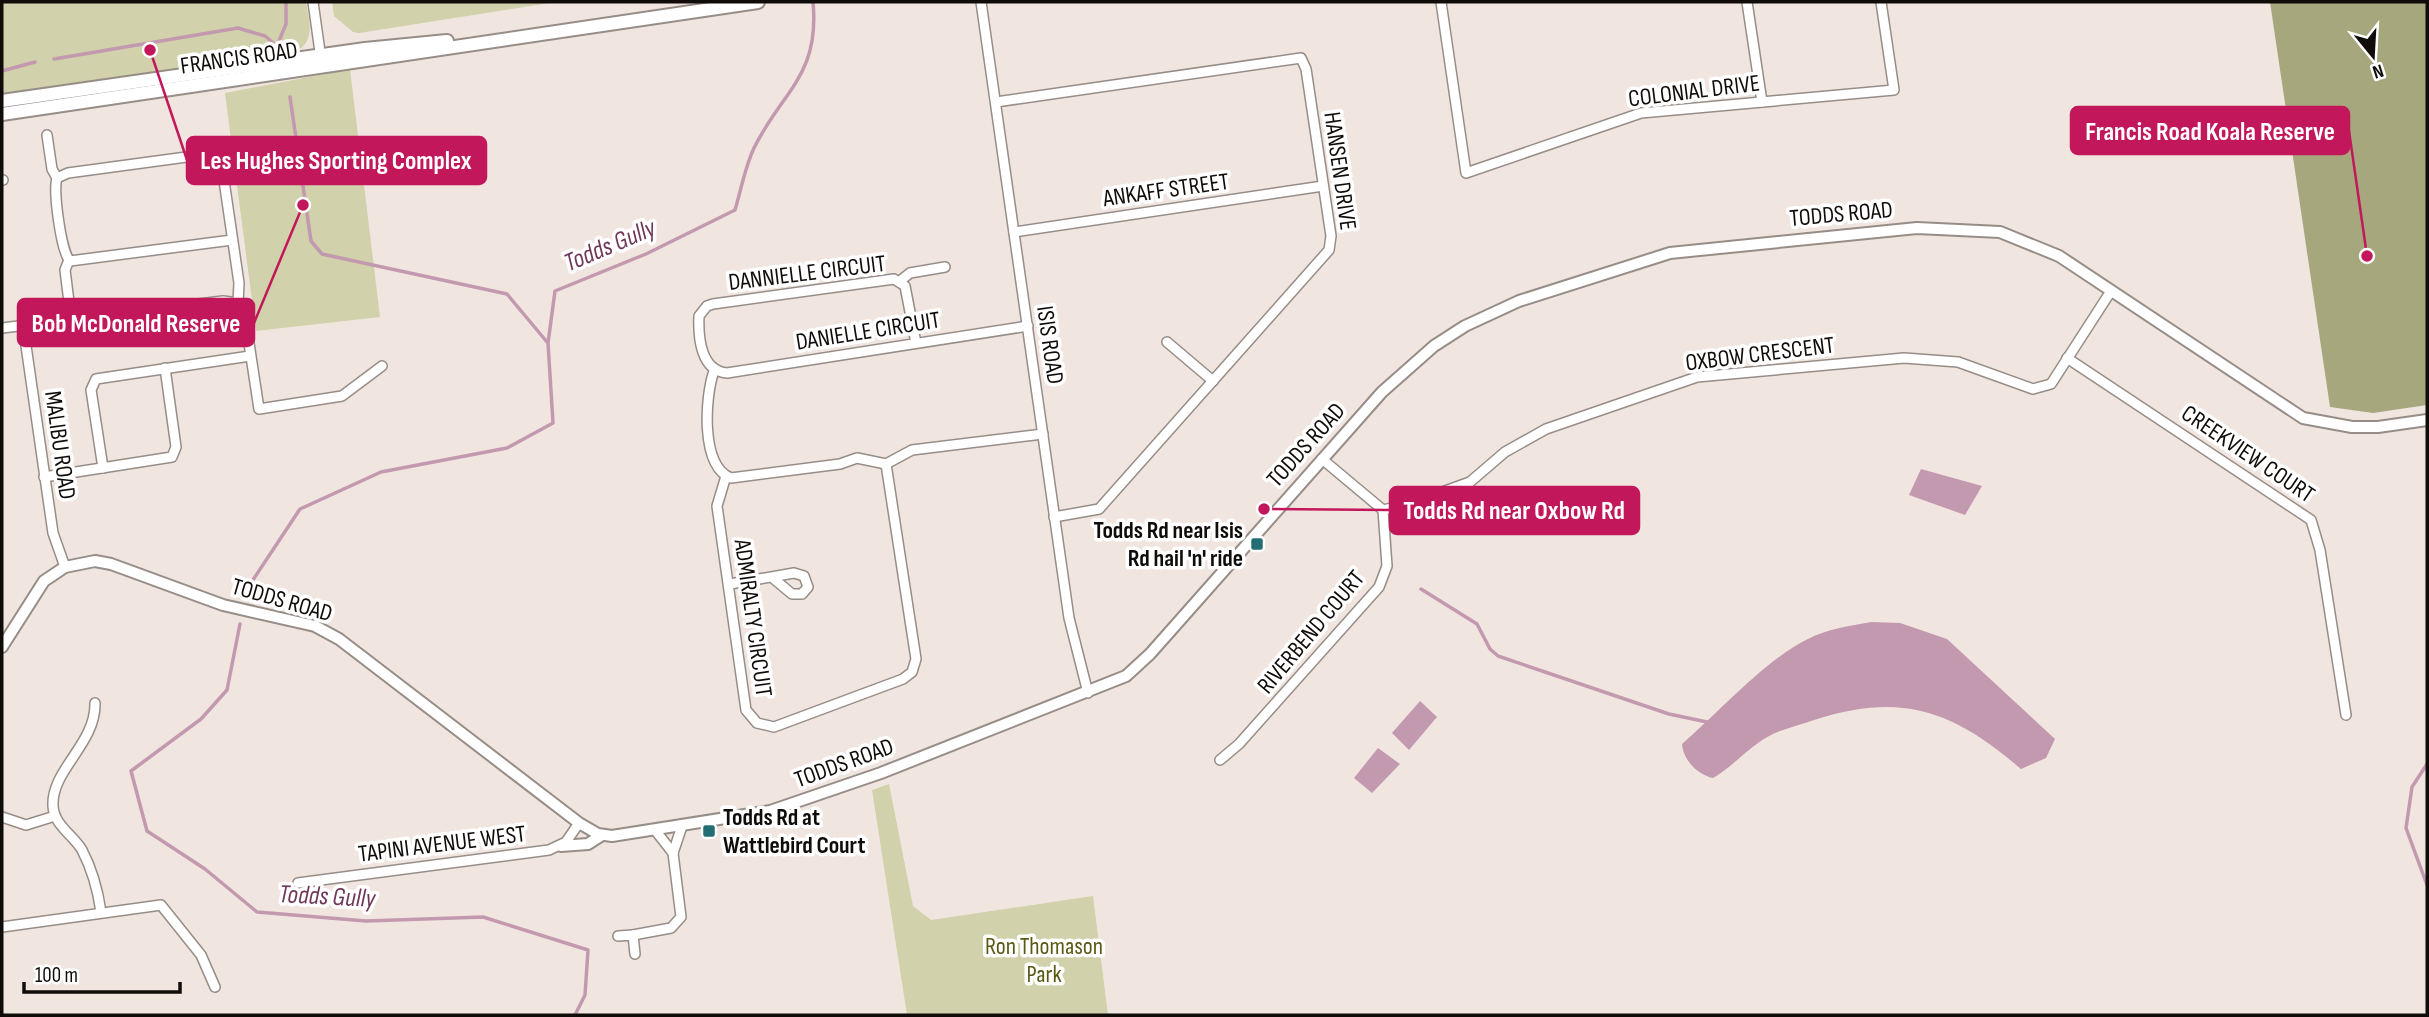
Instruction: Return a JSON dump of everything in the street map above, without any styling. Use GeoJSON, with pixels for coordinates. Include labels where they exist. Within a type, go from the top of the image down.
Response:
{"type":"FeatureCollection","features":[{"type":"Feature","properties":{"kind":"main road","name":"FRANCIS ROAD"},"geometry":{"type":"LineString","coordinates":[[2,114],[322,62],[395,46],[483,41],[758,2]]}},
{"type":"Feature","properties":{"kind":"main road","name":"FRANCIS ROAD"},"geometry":{"type":"LineString","coordinates":[[2,101],[322,62]]}},
{"type":"Feature","properties":{"kind":"street"},"geometry":{"type":"LineString","coordinates":[[313,2],[322,62]]}},
{"type":"Feature","properties":{"kind":"street","name":"ISIS ROAD"},"geometry":{"type":"LineString","coordinates":[[981,2],[1069,618],[1088,693]]}},
{"type":"Feature","properties":{"kind":"street","name":"COLONIAL DRIVE"},"geometry":{"type":"LineString","coordinates":[[1441,2],[1466,173],[1641,113],[1894,90],[1881,2]]}},
{"type":"Feature","properties":{"kind":"street"},"geometry":{"type":"LineString","coordinates":[[1747,2],[1762,102]]}},
{"type":"Feature","properties":{"kind":"street","name":"HANSEN DRIVE"},"geometry":{"type":"LineString","coordinates":[[996,102],[1301,58],[1306,69],[1331,236],[1329,250],[1099,509],[1054,517]]}},
{"type":"Feature","properties":{"kind":"street"},"geometry":{"type":"LineString","coordinates":[[47,135],[52,169],[57,178],[55,188],[64,249],[69,260],[65,270],[69,302]]}},
{"type":"Feature","properties":{"kind":"street"},"geometry":{"type":"LineString","coordinates":[[57,178],[68,173],[214,152],[220,158],[239,287],[238,303],[244,313],[258,409],[342,396],[382,366]]}},
{"type":"Feature","properties":{"kind":"street","name":"ANKAFF STREET"},"geometry":{"type":"LineString","coordinates":[[1014,232],[1323,186]]}},
{"type":"Feature","properties":{"kind":"street","name":"TODDS ROAD"},"geometry":{"type":"LineString","coordinates":[[65,567],[82,562],[104,562],[223,605],[322,629],[579,823],[602,835],[761,814],[881,774],[1126,676],[1138,667],[1406,368],[1465,326],[1519,301],[1670,253],[1917,228],[2000,232],[2059,256],[2304,418],[2352,427],[2378,427],[2427,420]]}},
{"type":"Feature","properties":{"kind":"street"},"geometry":{"type":"LineString","coordinates":[[69,260],[80,262],[232,240]]}},
{"type":"Feature","properties":{"kind":"street","name":"DANNIELLE CIRCUIT"},"geometry":{"type":"LineString","coordinates":[[900,281],[910,273],[946,267]]}},
{"type":"Feature","properties":{"kind":"street","name":"DANNIELLE CIRCUIT"},"geometry":{"type":"LineString","coordinates":[[714,371],[706,362],[699,323],[699,316],[707,306],[888,278],[900,281],[908,293],[916,343]]}},
{"type":"Feature","properties":{"kind":"street","name":"OXBOW CRESCENT"},"geometry":{"type":"LineString","coordinates":[[1383,510],[1409,504],[1471,481],[1505,452],[1546,429],[1697,377],[1904,358],[1958,362],[2033,389],[2051,384],[2111,291]]}},
{"type":"Feature","properties":{"kind":"street"},"geometry":{"type":"LineString","coordinates":[[2,328],[94,319],[223,301],[238,303]]}},
{"type":"Feature","properties":{"kind":"street","name":"MALIBU ROAD"},"geometry":{"type":"LineString","coordinates":[[23,325],[52,533],[65,567]]}},
{"type":"Feature","properties":{"kind":"street","name":"DANIELLE CIRCUIT"},"geometry":{"type":"LineString","coordinates":[[714,371],[727,373],[1028,326]]}},
{"type":"Feature","properties":{"kind":"street"},"geometry":{"type":"LineString","coordinates":[[1167,342],[1213,381]]}},
{"type":"Feature","properties":{"kind":"street"},"geometry":{"type":"LineString","coordinates":[[103,468],[92,383],[102,377],[250,356]]}},
{"type":"Feature","properties":{"kind":"street","name":"CREEKVIEW COURT"},"geometry":{"type":"LineString","coordinates":[[2067,358],[2311,520],[2320,550],[2346,715]]}},
{"type":"Feature","properties":{"kind":"street"},"geometry":{"type":"LineString","coordinates":[[44,477],[167,459],[174,455],[165,368]]}},
{"type":"Feature","properties":{"kind":"street"},"geometry":{"type":"LineString","coordinates":[[714,371],[709,390],[707,426],[713,462],[726,476],[736,479],[857,458],[887,464],[912,450],[1043,434]]}},
{"type":"Feature","properties":{"kind":"street"},"geometry":{"type":"LineString","coordinates":[[1322,459],[1383,510]]}},
{"type":"Feature","properties":{"kind":"street","name":"ADMIRALTY CIRCUIT"},"geometry":{"type":"LineString","coordinates":[[726,476],[718,506],[746,710],[757,723],[774,727],[903,679],[912,672],[916,659],[887,464]]}},
{"type":"Feature","properties":{"kind":"street","name":"RIVERBEND COURT"},"geometry":{"type":"LineString","coordinates":[[1220,760],[1239,744],[1379,587],[1387,566],[1383,510]]}},
{"type":"Feature","properties":{"kind":"street"},"geometry":{"type":"LineString","coordinates":[[2,647],[44,582],[65,567]]}},
{"type":"Feature","properties":{"kind":"street"},"geometry":{"type":"LineString","coordinates":[[730,584],[774,579]]}},
{"type":"Feature","properties":{"kind":"street"},"geometry":{"type":"LineString","coordinates":[[95,704],[93,726],[55,790],[55,816],[86,859],[101,912]]}},
{"type":"Feature","properties":{"kind":"street"},"geometry":{"type":"LineString","coordinates":[[2,817],[13,823],[26,825],[55,816]]}},
{"type":"Feature","properties":{"kind":"street","name":"TAPINI AVENUE WEST"},"geometry":{"type":"LineString","coordinates":[[298,883],[561,846],[579,823]]}},
{"type":"Feature","properties":{"kind":"street"},"geometry":{"type":"LineString","coordinates":[[618,936],[668,929],[679,921],[681,909],[673,853],[682,826]]}},
{"type":"Feature","properties":{"kind":"street"},"geometry":{"type":"LineString","coordinates":[[655,830],[673,853]]}},
{"type":"Feature","properties":{"kind":"street"},"geometry":{"type":"LineString","coordinates":[[561,846],[588,844],[602,835]]}},
{"type":"Feature","properties":{"kind":"street"},"geometry":{"type":"LineString","coordinates":[[2,927],[163,906],[201,955],[215,987]]}},
{"type":"Feature","properties":{"kind":"street"},"geometry":{"type":"LineString","coordinates":[[633,934],[635,954]]}},
{"type":"Feature","properties":{"kind":"green space"},"geometry":{"type":"Polygon","coordinates":[[[2,2],[306,2],[310,30],[306,42],[296,52],[2,96],[2,2]]]}},
{"type":"Feature","properties":{"kind":"green space"},"geometry":{"type":"Polygon","coordinates":[[[332,2],[556,2],[359,33],[353,32],[334,16],[332,2]]]}},
{"type":"Feature","properties":{"kind":"green space"},"geometry":{"type":"Polygon","coordinates":[[[2270,2],[2427,2],[2427,405],[2373,413],[2330,407],[2270,2]]]}},
{"type":"Feature","properties":{"kind":"green space"},"geometry":{"type":"Polygon","coordinates":[[[350,69],[380,317],[256,331],[225,93],[350,69]]]}},
{"type":"Feature","properties":{"kind":"green space","name":"Ron Thomason Park"},"geometry":{"type":"Polygon","coordinates":[[[889,784],[913,906],[931,920],[1093,896],[1108,1015],[907,1015],[872,790],[889,784]]]}},
{"type":"Feature","properties":{"kind":"shaded area"},"geometry":{"type":"Polygon","coordinates":[[[1921,469],[1982,486],[1965,515],[1909,495],[1921,469]]]}},
{"type":"Feature","properties":{"kind":"shaded area"},"geometry":{"type":"Polygon","coordinates":[[[1871,622],[1900,623],[1947,639],[2055,739],[2046,758],[2021,769],[1996,749],[1948,720],[1925,712],[1874,708],[1845,712],[1773,734],[1713,778],[1702,774],[1688,761],[1682,744],[1776,659],[1815,636],[1838,628],[1871,622]]]}},
{"type":"Feature","properties":{"kind":"shaded area"},"geometry":{"type":"Polygon","coordinates":[[[1420,701],[1437,717],[1409,750],[1392,733],[1420,701]]]}},
{"type":"Feature","properties":{"kind":"shaded area"},"geometry":{"type":"Polygon","coordinates":[[[1378,748],[1400,764],[1372,793],[1354,778],[1378,748]]]}},
{"type":"Feature","properties":{"kind":"waterway"},"geometry":{"type":"LineString","coordinates":[[54,59],[238,28],[265,36],[277,46],[286,24],[286,2]]}},
{"type":"Feature","properties":{"kind":"waterway","name":"Todds Gully"},"geometry":{"type":"LineString","coordinates":[[247,589],[300,509],[381,472],[507,448],[553,423],[548,343],[555,291],[646,254],[735,210],[754,148],[805,66],[814,27],[813,2]]}},
{"type":"Feature","properties":{"kind":"waterway"},"geometry":{"type":"LineString","coordinates":[[2,71],[35,62]]}},
{"type":"Feature","properties":{"kind":"waterway"},"geometry":{"type":"LineString","coordinates":[[290,97],[311,241],[322,254],[507,294],[547,342]]}},
{"type":"Feature","properties":{"kind":"waterway"},"geometry":{"type":"LineString","coordinates":[[1421,589],[1477,624],[1490,649],[1498,656],[1669,714],[1707,722]]}},
{"type":"Feature","properties":{"kind":"waterway","name":"Todds Gully"},"geometry":{"type":"LineString","coordinates":[[240,624],[227,690],[201,719],[131,771],[147,831],[205,869],[257,912],[366,921],[483,917],[588,950],[585,995],[575,1015]]}},
{"type":"Feature","properties":{"kind":"waterway"},"geometry":{"type":"LineString","coordinates":[[2427,764],[2412,787],[2406,828],[2427,885]]}},
{"type":"Feature","properties":{"kind":"place","name":"Les Hughes Sporting Complex"},"geometry":{"type":"Point","coordinates":[150,50]}},
{"type":"Feature","properties":{"kind":"place","name":"Bob McDonald Reserve"},"geometry":{"type":"Point","coordinates":[303,205]}},
{"type":"Feature","properties":{"kind":"place","name":"Francis Road Koala Reserve"},"geometry":{"type":"Point","coordinates":[2367,256]}},
{"type":"Feature","properties":{"kind":"place","name":"Todds Rd near Oxbow Rd"},"geometry":{"type":"Point","coordinates":[1264,509]}},
{"type":"Feature","properties":{"kind":"place","name":"Todds Rd near Isis Rd hail 'n' ride"},"geometry":{"type":"Point","coordinates":[1257,544]}},
{"type":"Feature","properties":{"kind":"place","name":"Todds Rd at Wattlebird Court"},"geometry":{"type":"Point","coordinates":[709,831]}}]}
